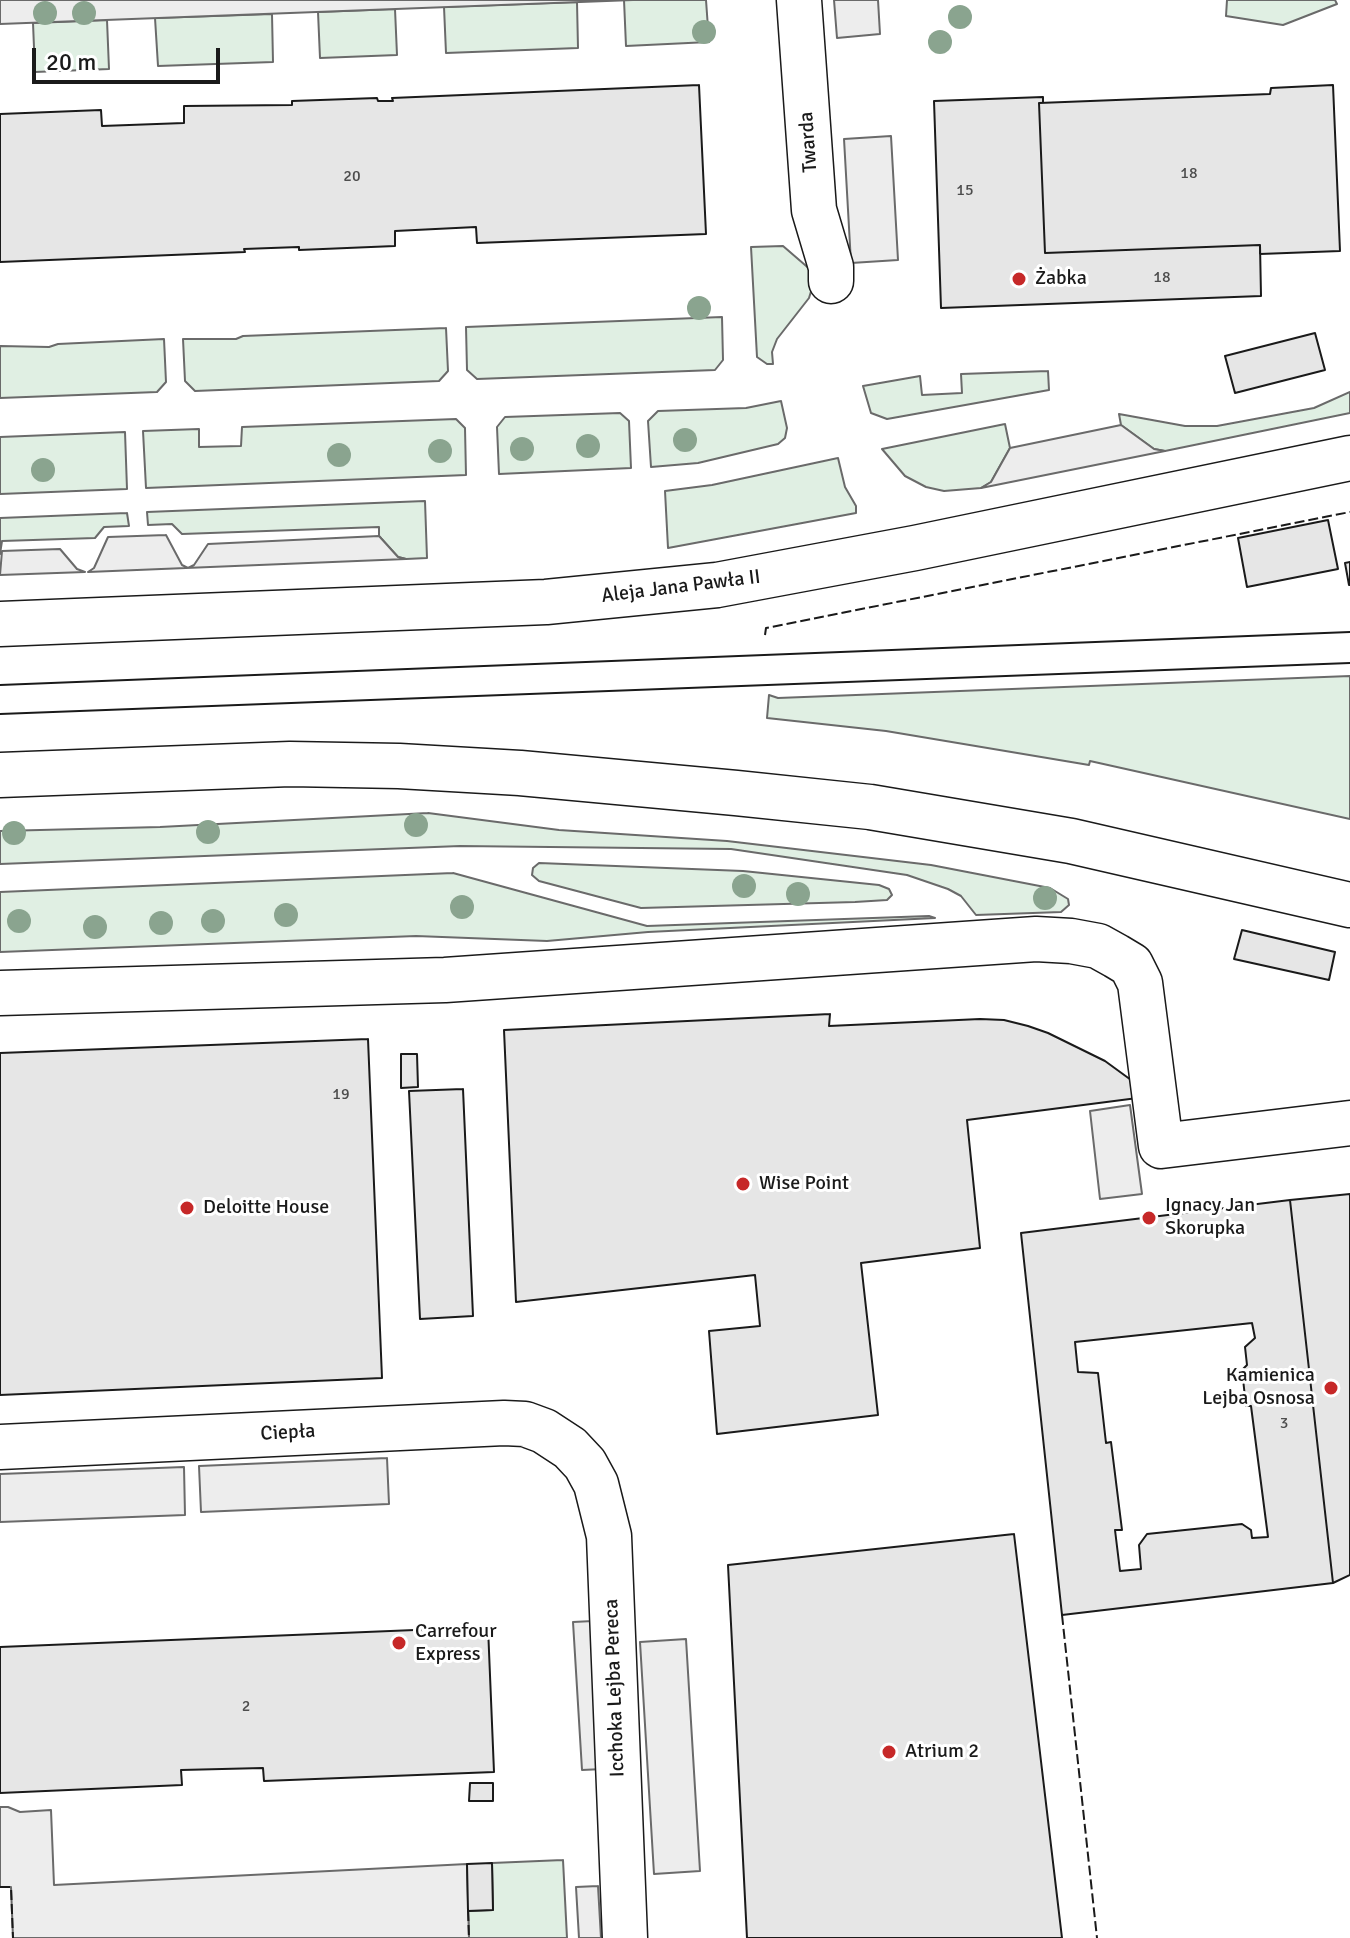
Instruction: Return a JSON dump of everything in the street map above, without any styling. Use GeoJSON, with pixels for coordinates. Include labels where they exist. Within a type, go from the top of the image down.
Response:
{"type":"FeatureCollection","features":[{"type":"Feature","properties":{"kind":"main road","name":"Twarda"},"geometry":{"type":"LineString","coordinates":[[799,0],[814,210],[831,267],[831,281]]}},
{"type":"Feature","properties":{"kind":"main road","name":"Aleja Jana Pawła II"},"geometry":{"type":"LineString","coordinates":[[0,624],[546,602],[703,587],[885,554],[1350,458]]}},
{"type":"Feature","properties":{"kind":"main road"},"geometry":{"type":"LineString","coordinates":[[0,775],[243,765],[399,766],[723,791],[870,807],[1071,841],[1350,905]]}},
{"type":"Feature","properties":{"kind":"main road"},"geometry":{"type":"LineString","coordinates":[[0,993],[445,980],[1036,939],[1071,941],[1098,946],[1131,965],[1140,983],[1161,1146],[1350,1123]]}},
{"type":"Feature","properties":{"kind":"main road","name":"Ciepła"},"geometry":{"type":"LineString","coordinates":[[0,1447],[504,1423],[525,1424],[544,1431],[570,1448]]}},
{"type":"Feature","properties":{"kind":"main road","name":"Icchoka Lejba Pereca"},"geometry":{"type":"LineString","coordinates":[[570,1448],[585,1464],[596,1484],[609,1536],[625,1938]]}},
{"type":"Feature","properties":{"kind":"green space"},"geometry":{"type":"Polygon","coordinates":[[[624,0],[706,0],[709,42],[626,46],[624,0]]]}},
{"type":"Feature","properties":{"kind":"green space"},"geometry":{"type":"Polygon","coordinates":[[[1227,0],[1335,0],[1337,4],[1283,25],[1226,16],[1227,0]]]}},
{"type":"Feature","properties":{"kind":"green space"},"geometry":{"type":"Polygon","coordinates":[[[577,2],[578,48],[446,53],[444,7],[577,2]]]}},
{"type":"Feature","properties":{"kind":"green space"},"geometry":{"type":"Polygon","coordinates":[[[395,9],[397,55],[320,58],[318,12],[395,9]]]}},
{"type":"Feature","properties":{"kind":"green space"},"geometry":{"type":"Polygon","coordinates":[[[272,14],[273,62],[158,66],[155,18],[272,14]]]}},
{"type":"Feature","properties":{"kind":"green space"},"geometry":{"type":"Polygon","coordinates":[[[107,20],[109,69],[35,72],[33,23],[107,20]]]}},
{"type":"Feature","properties":{"kind":"green space"},"geometry":{"type":"Polygon","coordinates":[[[783,246],[812,271],[813,285],[809,298],[777,339],[772,352],[773,364],[767,364],[757,357],[751,247],[783,246]]]}},
{"type":"Feature","properties":{"kind":"green space"},"geometry":{"type":"Polygon","coordinates":[[[722,317],[723,360],[715,370],[477,379],[467,370],[466,327],[722,317]]]}},
{"type":"Feature","properties":{"kind":"green space"},"geometry":{"type":"Polygon","coordinates":[[[446,328],[448,371],[439,381],[195,391],[185,381],[183,339],[446,328]]]}},
{"type":"Feature","properties":{"kind":"green space"},"geometry":{"type":"Polygon","coordinates":[[[164,339],[166,382],[157,392],[0,398],[0,346],[49,347],[164,339]]]}},
{"type":"Feature","properties":{"kind":"green space"},"geometry":{"type":"Polygon","coordinates":[[[1048,371],[1049,390],[887,419],[871,413],[863,386],[920,376],[922,395],[962,393],[961,374],[1048,371]]]}},
{"type":"Feature","properties":{"kind":"green space"},"geometry":{"type":"Polygon","coordinates":[[[1350,392],[1350,413],[1165,451],[1154,449],[1121,425],[1119,414],[1185,426],[1217,426],[1314,408],[1350,392]]]}},
{"type":"Feature","properties":{"kind":"green space"},"geometry":{"type":"Polygon","coordinates":[[[781,401],[787,428],[785,438],[778,444],[698,463],[651,467],[648,421],[658,411],[746,408],[781,401]]]}},
{"type":"Feature","properties":{"kind":"green space"},"geometry":{"type":"Polygon","coordinates":[[[620,413],[629,421],[631,468],[499,474],[497,427],[505,417],[620,413]]]}},
{"type":"Feature","properties":{"kind":"green space"},"geometry":{"type":"Polygon","coordinates":[[[456,419],[465,428],[466,475],[146,488],[143,431],[199,429],[199,447],[241,446],[242,427],[456,419]]]}},
{"type":"Feature","properties":{"kind":"green space"},"geometry":{"type":"Polygon","coordinates":[[[1005,424],[1010,448],[991,482],[981,488],[944,491],[926,487],[905,476],[882,449],[1005,424]]]}},
{"type":"Feature","properties":{"kind":"green space"},"geometry":{"type":"Polygon","coordinates":[[[125,432],[127,489],[0,494],[0,437],[125,432]]]}},
{"type":"Feature","properties":{"kind":"green space"},"geometry":{"type":"Polygon","coordinates":[[[838,458],[856,513],[668,548],[665,491],[712,485],[838,458]]]}},
{"type":"Feature","properties":{"kind":"green space"},"geometry":{"type":"Polygon","coordinates":[[[425,501],[427,558],[406,559],[398,557],[379,536],[379,527],[182,534],[172,524],[148,525],[147,512],[425,501]]]}},
{"type":"Feature","properties":{"kind":"green space"},"geometry":{"type":"Polygon","coordinates":[[[127,513],[129,526],[104,527],[95,538],[2,541],[0,554],[0,518],[127,513]]]}},
{"type":"Feature","properties":{"kind":"green space"},"geometry":{"type":"Polygon","coordinates":[[[1350,676],[1350,819],[1090,761],[1089,765],[886,731],[767,718],[769,695],[778,698],[1350,676]]]}},
{"type":"Feature","properties":{"kind":"green space"},"geometry":{"type":"Polygon","coordinates":[[[428,813],[559,830],[727,841],[931,865],[1050,888],[1068,899],[1069,905],[1061,912],[976,915],[961,896],[907,875],[731,849],[460,846],[0,864],[0,831],[160,827],[428,813]]]}},
{"type":"Feature","properties":{"kind":"green space"},"geometry":{"type":"Polygon","coordinates":[[[539,863],[743,871],[879,885],[889,889],[892,895],[887,900],[855,902],[641,908],[539,881],[532,875],[533,868],[539,863]]]}},
{"type":"Feature","properties":{"kind":"green space"},"geometry":{"type":"Polygon","coordinates":[[[453,873],[647,926],[935,918],[648,932],[547,941],[416,936],[0,952],[0,892],[453,873]]]}},
{"type":"Feature","properties":{"kind":"green space"},"geometry":{"type":"Polygon","coordinates":[[[563,1860],[567,1938],[469,1938],[468,1911],[493,1910],[492,1863],[563,1860]]]}},
{"type":"Feature","properties":{"kind":"shaded area"},"geometry":{"type":"Polygon","coordinates":[[[0,0],[633,0],[0,24],[0,0]]]}},
{"type":"Feature","properties":{"kind":"shaded area"},"geometry":{"type":"Polygon","coordinates":[[[834,0],[878,0],[880,34],[837,38],[834,0]]]}},
{"type":"Feature","properties":{"kind":"shaded area"},"geometry":{"type":"Polygon","coordinates":[[[891,136],[898,260],[851,263],[844,139],[891,136]]]}},
{"type":"Feature","properties":{"kind":"shaded area"},"geometry":{"type":"Polygon","coordinates":[[[1121,425],[1154,449],[1165,451],[981,488],[991,482],[1010,448],[1121,425]]]}},
{"type":"Feature","properties":{"kind":"shaded area"},"geometry":{"type":"Polygon","coordinates":[[[166,535],[182,565],[188,568],[88,572],[94,568],[108,537],[166,535]]]}},
{"type":"Feature","properties":{"kind":"shaded area"},"geometry":{"type":"Polygon","coordinates":[[[379,536],[398,557],[406,559],[188,568],[194,565],[208,544],[379,536]]]}},
{"type":"Feature","properties":{"kind":"shaded area"},"geometry":{"type":"Polygon","coordinates":[[[60,549],[77,569],[85,572],[0,575],[2,551],[60,549]]]}},
{"type":"Feature","properties":{"kind":"shaded area"},"geometry":{"type":"Polygon","coordinates":[[[1130,1105],[1142,1194],[1100,1199],[1090,1111],[1130,1105]]]}},
{"type":"Feature","properties":{"kind":"shaded area"},"geometry":{"type":"Polygon","coordinates":[[[387,1458],[389,1504],[201,1512],[199,1466],[387,1458]]]}},
{"type":"Feature","properties":{"kind":"shaded area"},"geometry":{"type":"Polygon","coordinates":[[[184,1467],[185,1515],[0,1522],[0,1474],[184,1467]]]}},
{"type":"Feature","properties":{"kind":"shaded area"},"geometry":{"type":"Polygon","coordinates":[[[593,1621],[603,1769],[582,1770],[573,1622],[593,1621]]]}},
{"type":"Feature","properties":{"kind":"shaded area"},"geometry":{"type":"Polygon","coordinates":[[[686,1639],[700,1871],[654,1874],[640,1642],[686,1639]]]}},
{"type":"Feature","properties":{"kind":"shaded area"},"geometry":{"type":"Polygon","coordinates":[[[0,1807],[20,1812],[51,1810],[54,1885],[467,1864],[469,1938],[13,1938],[11,1887],[0,1887],[0,1807]]]}},
{"type":"Feature","properties":{"kind":"shaded area"},"geometry":{"type":"Polygon","coordinates":[[[598,1886],[601,1938],[579,1938],[576,1887],[598,1886]]]}},
{"type":"Feature","properties":{"kind":"building"},"geometry":{"type":"Polygon","coordinates":[[[699,85],[706,234],[477,243],[476,227],[395,231],[395,246],[244,249],[245,252],[0,262],[0,114],[101,110],[102,126],[184,123],[184,106],[292,105],[292,101],[377,98],[378,101],[393,101],[392,98],[699,85]]]}},
{"type":"Feature","properties":{"kind":"building"},"geometry":{"type":"Polygon","coordinates":[[[1333,85],[1340,251],[1260,254],[1260,245],[1045,253],[1039,103],[1270,94],[1271,88],[1333,85]]]}},
{"type":"Feature","properties":{"kind":"building"},"geometry":{"type":"Polygon","coordinates":[[[1043,97],[1043,103],[1039,103],[1045,253],[1260,245],[1261,296],[941,308],[934,101],[1043,97]]]}},
{"type":"Feature","properties":{"kind":"building"},"geometry":{"type":"Polygon","coordinates":[[[1315,333],[1325,370],[1235,393],[1225,356],[1315,333]]]}},
{"type":"Feature","properties":{"kind":"building"},"geometry":{"type":"Polygon","coordinates":[[[1328,520],[1338,569],[1247,587],[1238,538],[1328,520]]]}},
{"type":"Feature","properties":{"kind":"building"},"geometry":{"type":"Polygon","coordinates":[[[1350,562],[1350,585],[1349,585],[1345,563],[1350,562]]]}},
{"type":"Feature","properties":{"kind":"building"},"geometry":{"type":"Polygon","coordinates":[[[1242,930],[1335,952],[1329,980],[1234,959],[1242,930]]]}},
{"type":"Feature","properties":{"kind":"building","name":"Wise Point"},"geometry":{"type":"Polygon","coordinates":[[[830,1014],[829,1026],[980,1019],[1004,1020],[1028,1026],[1105,1061],[1153,1096],[967,1120],[980,1248],[861,1263],[878,1415],[717,1434],[709,1331],[760,1326],[755,1275],[516,1302],[504,1030],[830,1014]]]}},
{"type":"Feature","properties":{"kind":"building","name":"Deloitte House"},"geometry":{"type":"Polygon","coordinates":[[[368,1039],[382,1378],[0,1395],[0,1053],[368,1039]]]}},
{"type":"Feature","properties":{"kind":"building"},"geometry":{"type":"Polygon","coordinates":[[[401,1054],[417,1054],[418,1087],[401,1088],[401,1054]]]}},
{"type":"Feature","properties":{"kind":"building"},"geometry":{"type":"Polygon","coordinates":[[[463,1089],[473,1316],[420,1319],[409,1091],[463,1089]]]}},
{"type":"Feature","properties":{"kind":"building","name":"Kamienica Lejba Osnosa"},"geometry":{"type":"Polygon","coordinates":[[[1350,1194],[1350,1575],[1333,1583],[1290,1200],[1350,1194]]]}},
{"type":"Feature","properties":{"kind":"building"},"geometry":{"type":"Polygon","coordinates":[[[1290,1200],[1333,1583],[1062,1615],[1021,1233],[1290,1200]],[[1252,1323],[1075,1342],[1078,1372],[1098,1373],[1106,1443],[1111,1442],[1122,1530],[1115,1530],[1120,1571],[1141,1569],[1139,1545],[1147,1534],[1242,1524],[1251,1530],[1252,1538],[1268,1537],[1251,1406],[1246,1406],[1242,1370],[1247,1365],[1245,1347],[1255,1338],[1252,1323]]]}},
{"type":"Feature","properties":{"kind":"building","name":"Atrium 2"},"geometry":{"type":"Polygon","coordinates":[[[1014,1534],[1062,1938],[747,1938],[728,1565],[1014,1534]]]}},
{"type":"Feature","properties":{"kind":"building"},"geometry":{"type":"Polygon","coordinates":[[[488,1627],[494,1772],[264,1781],[263,1768],[181,1770],[182,1785],[0,1793],[0,1647],[488,1627]]]}},
{"type":"Feature","properties":{"kind":"building"},"geometry":{"type":"Polygon","coordinates":[[[470,1783],[493,1783],[493,1801],[469,1801],[470,1783]]]}},
{"type":"Feature","properties":{"kind":"building"},"geometry":{"type":"Polygon","coordinates":[[[492,1863],[493,1910],[468,1911],[467,1864],[492,1863]]]}},
{"type":"Feature","properties":{"kind":"tram line"},"geometry":{"type":"LineString","coordinates":[[0,685],[1350,632]]}},
{"type":"Feature","properties":{"kind":"tram line"},"geometry":{"type":"LineString","coordinates":[[0,714],[1350,663]]}},
{"type":"Feature","properties":{"kind":"fence"},"geometry":{"type":"LineString","coordinates":[[765,635],[766,628],[1350,512]]}},
{"type":"Feature","properties":{"kind":"fence"},"geometry":{"type":"LineString","coordinates":[[1062,1615],[1097,1938]]}},
{"type":"Feature","properties":{"kind":"fence"},"geometry":{"type":"LineString","coordinates":[[0,1887],[11,1887],[13,1938]]}},
{"type":"Feature","properties":{"kind":"fence"},"geometry":{"type":"LineString","coordinates":[[468,1911],[469,1938]]}},
{"type":"Feature","properties":{"kind":"place","name":"Żabka"},"geometry":{"type":"Point","coordinates":[1019,279]}},
{"type":"Feature","properties":{"kind":"place","name":"Wise Point"},"geometry":{"type":"Point","coordinates":[743,1184]}},
{"type":"Feature","properties":{"kind":"place","name":"Deloitte House"},"geometry":{"type":"Point","coordinates":[187,1208]}},
{"type":"Feature","properties":{"kind":"place","name":"Ignacy Jan Skorupka"},"geometry":{"type":"Point","coordinates":[1149,1218]}},
{"type":"Feature","properties":{"kind":"place","name":"Kamienica Lejba Osnosa"},"geometry":{"type":"Point","coordinates":[1331,1388]}},
{"type":"Feature","properties":{"kind":"place","name":"Carrefour Express"},"geometry":{"type":"Point","coordinates":[399,1643]}},
{"type":"Feature","properties":{"kind":"place","name":"Atrium 2"},"geometry":{"type":"Point","coordinates":[889,1752]}}]}
